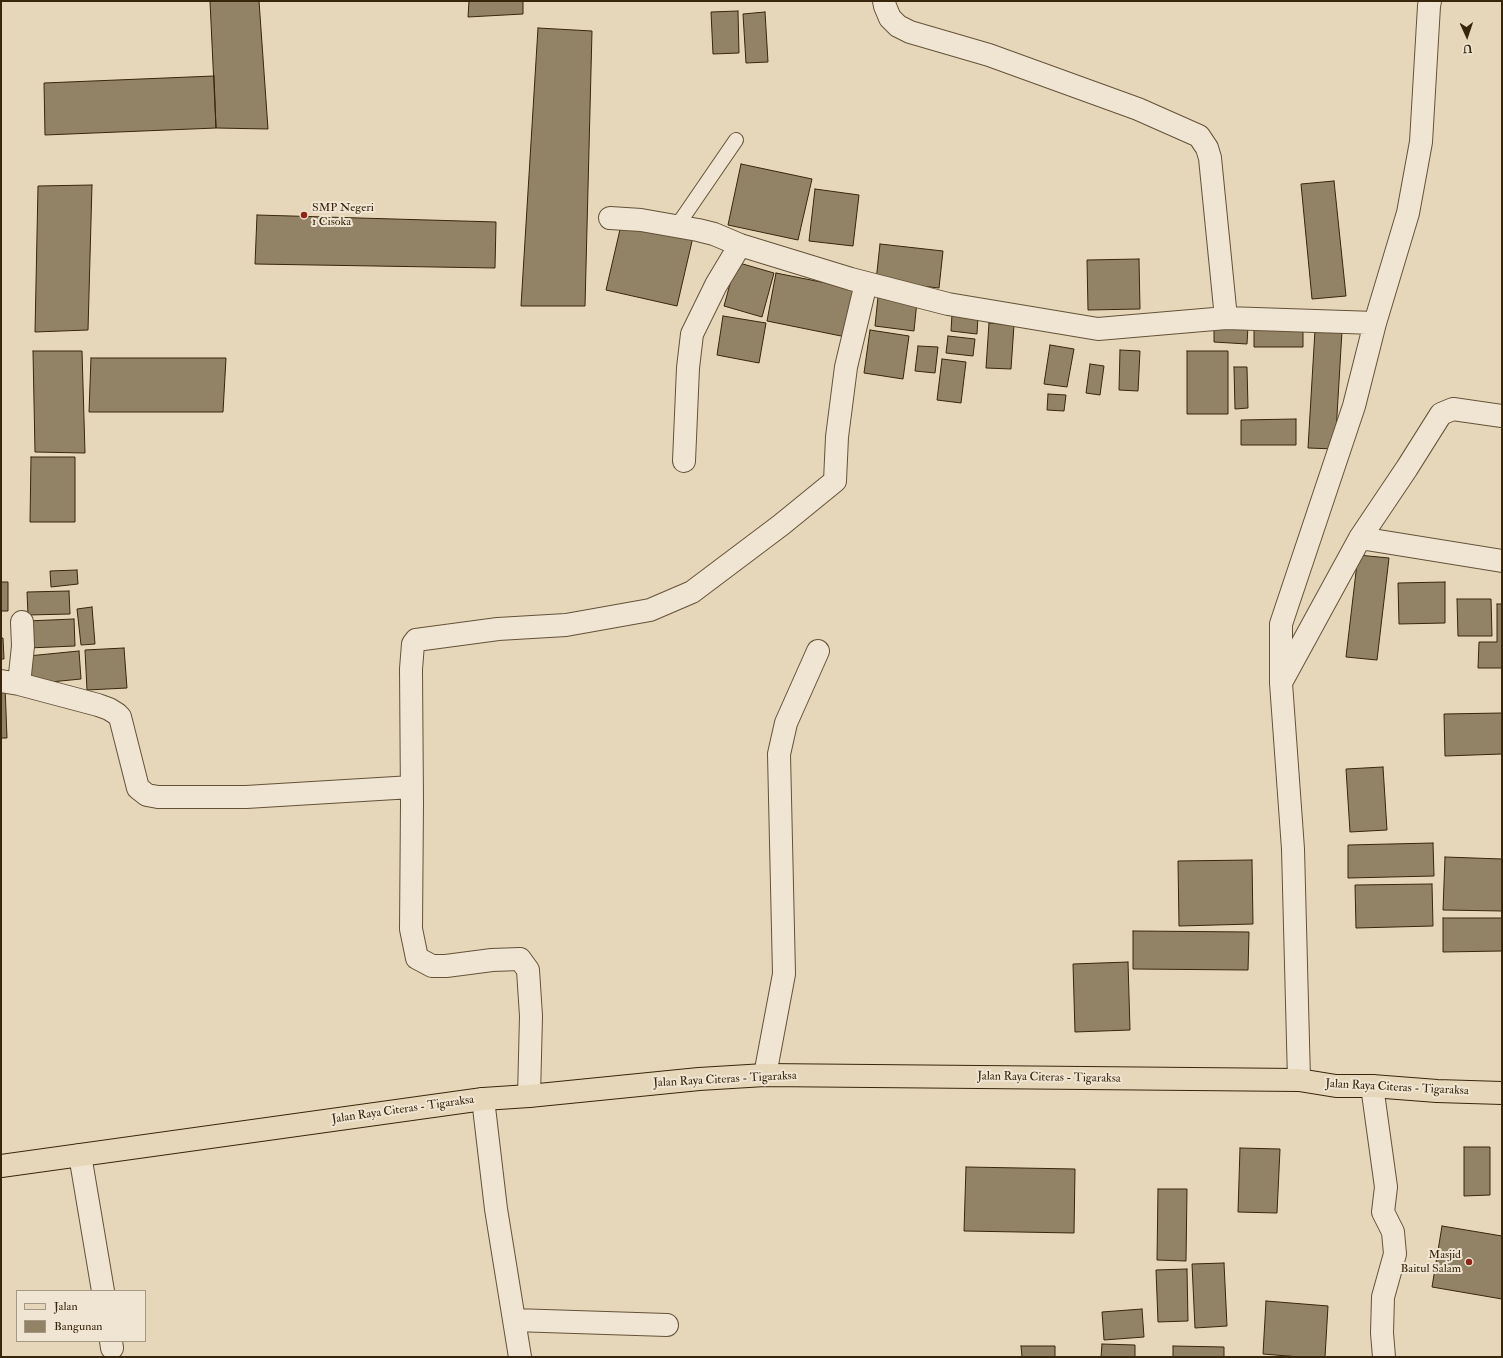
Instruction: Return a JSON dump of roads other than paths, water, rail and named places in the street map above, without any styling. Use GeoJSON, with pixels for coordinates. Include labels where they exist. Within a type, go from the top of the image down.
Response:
{"type":"FeatureCollection","features":[{"type":"Feature","properties":{"kind":"main road","name":"Jalan Raya Citeras - Tigaraksa"},"geometry":{"type":"LineString","coordinates":[[1,1166],[483,1099],[529,1096],[699,1079],[765,1076],[1299,1080],[1336,1086],[1372,1086],[1437,1091],[1502,1093]]}},
{"type":"Feature","properties":{"kind":"street"},"geometry":{"type":"LineString","coordinates":[[884,1],[890,18],[898,26],[910,32],[1004,61],[1138,109],[1199,136],[1207,148],[1210,158],[1226,318]]}},
{"type":"Feature","properties":{"kind":"street"},"geometry":{"type":"LineString","coordinates":[[1299,1080],[1293,849],[1281,683],[1281,624],[1354,406],[1375,323],[1408,213],[1421,142],[1430,1]]}},
{"type":"Feature","properties":{"kind":"street"},"geometry":{"type":"LineString","coordinates":[[610,218],[641,220],[714,234],[740,245],[866,283],[948,304],[1098,329],[1226,318],[1375,323]]}},
{"type":"Feature","properties":{"kind":"street"},"geometry":{"type":"LineString","coordinates":[[684,461],[688,368],[692,334],[716,285],[740,245]]}},
{"type":"Feature","properties":{"kind":"street"},"geometry":{"type":"LineString","coordinates":[[529,1096],[531,1016],[529,985],[528,970],[520,959],[492,960],[446,966],[432,966],[417,958],[411,930],[411,669],[413,644],[416,640],[498,629],[566,625],[650,610],[692,592],[781,525],[835,481],[837,437],[846,367],[866,283]]}},
{"type":"Feature","properties":{"kind":"street"},"geometry":{"type":"LineString","coordinates":[[1281,683],[1360,538],[1441,414],[1453,409],[1502,416]]}},
{"type":"Feature","properties":{"kind":"street"},"geometry":{"type":"LineString","coordinates":[[1360,538],[1502,561]]}},
{"type":"Feature","properties":{"kind":"street"},"geometry":{"type":"LineString","coordinates":[[22,622],[23,646],[10,683],[98,705],[117,714],[120,717],[138,788],[147,795],[158,797],[246,797],[412,788]]}},
{"type":"Feature","properties":{"kind":"street"},"geometry":{"type":"LineString","coordinates":[[765,1076],[784,974],[779,754],[786,723],[818,652]]}},
{"type":"Feature","properties":{"kind":"street"},"geometry":{"type":"LineString","coordinates":[[1372,1086],[1386,1187],[1383,1212],[1393,1232],[1395,1254],[1383,1297],[1382,1333],[1384,1357]]}},
{"type":"Feature","properties":{"kind":"street"},"geometry":{"type":"LineString","coordinates":[[483,1099],[496,1209],[520,1357]]}},
{"type":"Feature","properties":{"kind":"street"},"geometry":{"type":"LineString","coordinates":[[80,1155],[103,1290]]}},
{"type":"Feature","properties":{"kind":"street"},"geometry":{"type":"LineString","coordinates":[[514,1320],[667,1325]]}},
{"type":"Feature","properties":{"kind":"lane"},"geometry":{"type":"LineString","coordinates":[[677,226],[736,140]]}},
{"type":"Feature","properties":{"kind":"place","name":"SMP Negeri 1 Cisoka"},"geometry":{"type":"Point","coordinates":[304,215]}},
{"type":"Feature","properties":{"kind":"place","name":"Masjid Baitul Salam"},"geometry":{"type":"Point","coordinates":[1469,1262]}}]}
